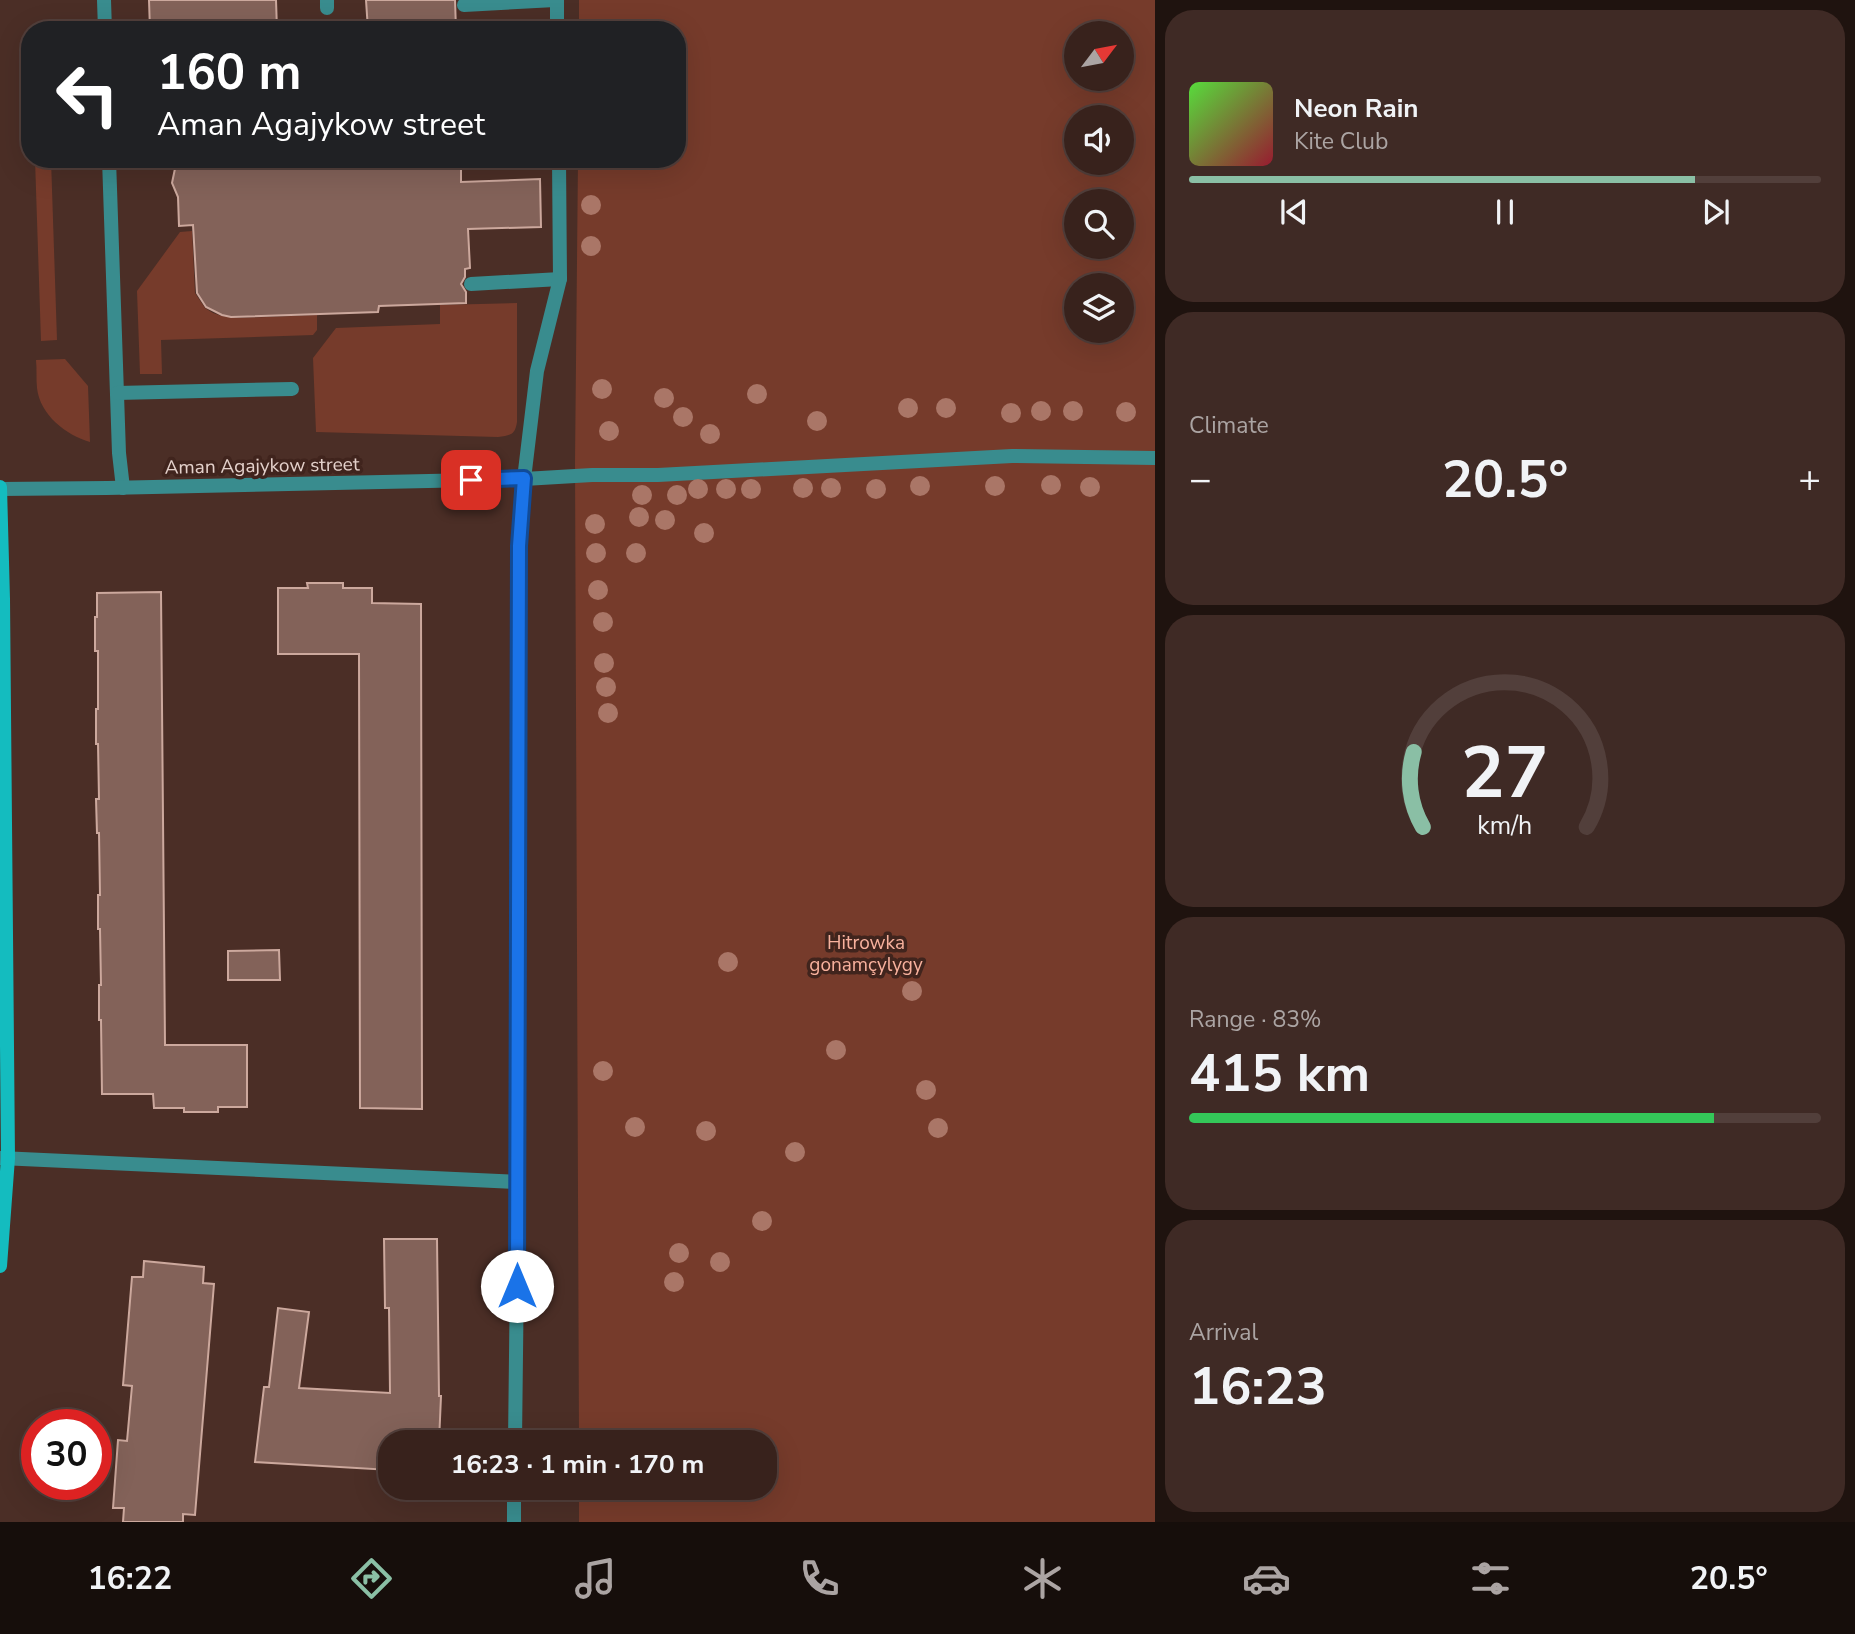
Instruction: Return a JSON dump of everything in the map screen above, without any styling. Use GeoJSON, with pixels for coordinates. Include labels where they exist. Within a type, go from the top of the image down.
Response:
{"type":"FeatureCollection","features":[{"type":"Feature","properties":{"kind":"street"},"geometry":{"type":"LineString","coordinates":[[104,0],[105,21]]}},
{"type":"Feature","properties":{"kind":"street"},"geometry":{"type":"LineString","coordinates":[[464,5],[556,0],[557,21]]}},
{"type":"Feature","properties":{"kind":"street"},"geometry":{"type":"LineString","coordinates":[[109,168],[119,453],[123,488]]}},
{"type":"Feature","properties":{"kind":"street"},"geometry":{"type":"LineString","coordinates":[[515,1430],[519,546],[537,371],[560,279],[559,168]]}},
{"type":"Feature","properties":{"kind":"street"},"geometry":{"type":"LineString","coordinates":[[471,284],[560,279]]}},
{"type":"Feature","properties":{"kind":"street"},"geometry":{"type":"LineString","coordinates":[[117,393],[292,389]]}},
{"type":"Feature","properties":{"kind":"street","name":"Aman Agajykow street"},"geometry":{"type":"LineString","coordinates":[[0,488],[123,488],[658,475],[1012,456],[1155,458]]}},
{"type":"Feature","properties":{"kind":"street"},"geometry":{"type":"LineString","coordinates":[[0,488],[3,627],[4,1158],[0,1266]]}},
{"type":"Feature","properties":{"kind":"street"},"geometry":{"type":"LineString","coordinates":[[4,1158],[518,1182]]}},
{"type":"Feature","properties":{"kind":"street"},"geometry":{"type":"LineString","coordinates":[[514,1500],[514,1522]]}},
{"type":"Feature","properties":{"kind":"green space","name":"Hitrowka gonamçylygy"},"geometry":{"type":"Polygon","coordinates":[[[579,0],[1155,0],[1155,1522],[579,1522],[579,1500],[777,1500],[777,1430],[579,1430],[575,463],[578,168],[686,168],[686,21],[579,21],[579,0]]]}},
{"type":"Feature","properties":{"kind":"green space"},"geometry":{"type":"Polygon","coordinates":[[[35,168],[51,168],[57,340],[41,341],[35,168]]]}},
{"type":"Feature","properties":{"kind":"green space"},"geometry":{"type":"Polygon","coordinates":[[[192,231],[195,293],[205,308],[222,316],[239,318],[317,315],[317,330],[313,335],[161,340],[162,374],[140,374],[137,291],[180,232],[192,231]]]}},
{"type":"Feature","properties":{"kind":"green space"},"geometry":{"type":"Polygon","coordinates":[[[517,303],[517,422],[512,434],[498,437],[316,432],[313,358],[336,328],[440,324],[440,305],[517,303]]]}},
{"type":"Feature","properties":{"kind":"green space"},"geometry":{"type":"Polygon","coordinates":[[[65,359],[88,386],[90,442],[63,429],[49,415],[39,398],[36,360],[65,359]]]}},
{"type":"Feature","properties":{"kind":"building"},"geometry":{"type":"Polygon","coordinates":[[[149,0],[276,0],[277,21],[150,21],[149,0]]]}},
{"type":"Feature","properties":{"kind":"building"},"geometry":{"type":"Polygon","coordinates":[[[366,0],[455,0],[456,21],[367,21],[366,0]]]}},
{"type":"Feature","properties":{"kind":"building"},"geometry":{"type":"Polygon","coordinates":[[[175,168],[461,168],[461,182],[540,179],[541,227],[468,229],[470,268],[465,269],[461,284],[466,292],[466,303],[379,306],[378,312],[231,317],[206,307],[197,293],[193,225],[179,226],[178,197],[172,183],[175,168]]]}},
{"type":"Feature","properties":{"kind":"building"},"geometry":{"type":"Polygon","coordinates":[[[307,583],[343,583],[343,588],[372,588],[372,603],[421,604],[422,1109],[360,1108],[359,654],[278,654],[278,588],[308,588],[307,583]]]}},
{"type":"Feature","properties":{"kind":"building"},"geometry":{"type":"Polygon","coordinates":[[[161,592],[165,1045],[247,1045],[247,1107],[218,1107],[218,1112],[184,1112],[184,1108],[154,1108],[153,1094],[102,1094],[99,1020],[99,833],[96,799],[99,799],[96,744],[98,651],[95,651],[97,593],[161,592]]]}},
{"type":"Feature","properties":{"kind":"building"},"geometry":{"type":"Polygon","coordinates":[[[279,950],[280,980],[228,980],[228,951],[279,950]]]}},
{"type":"Feature","properties":{"kind":"building"},"geometry":{"type":"Polygon","coordinates":[[[384,1239],[437,1239],[440,1430],[378,1430],[378,1469],[255,1462],[264,1387],[269,1387],[278,1308],[309,1312],[299,1388],[390,1393],[389,1308],[385,1308],[384,1239]]]}},
{"type":"Feature","properties":{"kind":"building"},"geometry":{"type":"Polygon","coordinates":[[[144,1261],[204,1267],[203,1283],[214,1284],[195,1515],[183,1514],[183,1522],[123,1522],[124,1508],[113,1508],[118,1440],[127,1441],[132,1386],[123,1385],[132,1277],[143,1277],[144,1261]]]}},
{"type":"Feature","properties":{"kind":"route"},"geometry":{"type":"LineString","coordinates":[[471,480],[524,478],[519,546],[517,1286]]}}]}
